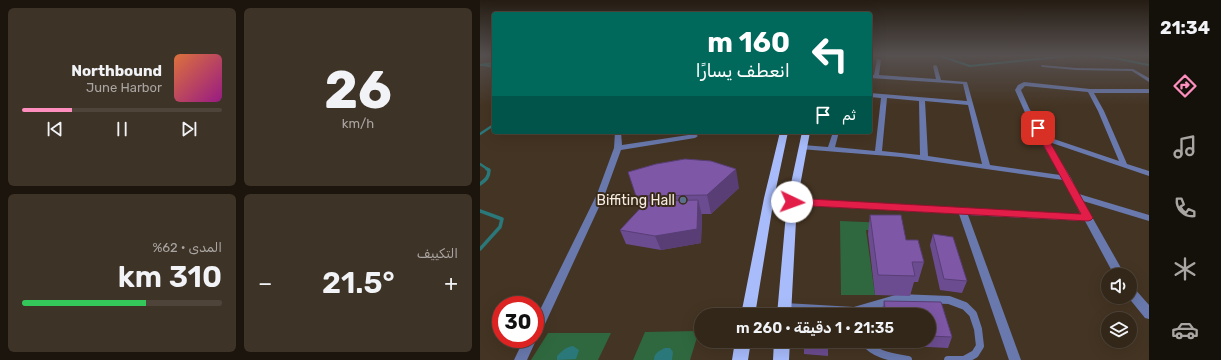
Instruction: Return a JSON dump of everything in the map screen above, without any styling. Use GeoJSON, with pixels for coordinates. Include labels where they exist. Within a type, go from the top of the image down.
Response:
{"type":"FeatureCollection","features":[{"type":"Feature","properties":{"kind":"main road"},"geometry":{"type":"LineString","coordinates":[[749,308],[769,198],[784,134]]}},
{"type":"Feature","properties":{"kind":"main road"},"geometry":{"type":"LineString","coordinates":[[784,308],[792,202],[806,134]]}},
{"type":"Feature","properties":{"kind":"main road"},"geometry":{"type":"LineString","coordinates":[[740,360],[742,348]]}},
{"type":"Feature","properties":{"kind":"main road"},"geometry":{"type":"LineString","coordinates":[[781,360],[782,348]]}},
{"type":"Feature","properties":{"kind":"street"},"geometry":{"type":"LineString","coordinates":[[937,72],[939,81]]}},
{"type":"Feature","properties":{"kind":"street"},"geometry":{"type":"LineString","coordinates":[[1136,72],[1149,80]]}},
{"type":"Feature","properties":{"kind":"street"},"geometry":{"type":"LineString","coordinates":[[873,76],[965,83],[986,167]]}},
{"type":"Feature","properties":{"kind":"street"},"geometry":{"type":"LineString","coordinates":[[1116,268],[1101,244],[1077,196],[1032,118],[1018,90],[1020,86],[1024,84],[1033,84],[1090,91],[1149,91]]}},
{"type":"Feature","properties":{"kind":"street"},"geometry":{"type":"LineString","coordinates":[[1090,91],[1101,111],[1124,165]]}},
{"type":"Feature","properties":{"kind":"street"},"geometry":{"type":"LineString","coordinates":[[872,95],[970,103]]}},
{"type":"Feature","properties":{"kind":"street"},"geometry":{"type":"LineString","coordinates":[[878,153],[884,96]]}},
{"type":"Feature","properties":{"kind":"street"},"geometry":{"type":"LineString","coordinates":[[922,99],[924,158]]}},
{"type":"Feature","properties":{"kind":"street"},"geometry":{"type":"LineString","coordinates":[[544,314],[600,194],[618,148],[618,134]]}},
{"type":"Feature","properties":{"kind":"street"},"geometry":{"type":"LineString","coordinates":[[831,149],[835,134]]}},
{"type":"Feature","properties":{"kind":"street"},"geometry":{"type":"LineString","coordinates":[[618,148],[695,136]]}},
{"type":"Feature","properties":{"kind":"street"},"geometry":{"type":"LineString","coordinates":[[1044,138],[1149,174]]}},
{"type":"Feature","properties":{"kind":"street"},"geometry":{"type":"LineString","coordinates":[[803,147],[924,158],[1067,178]]}},
{"type":"Feature","properties":{"kind":"street"},"geometry":{"type":"LineString","coordinates":[[1077,196],[1149,218]]}},
{"type":"Feature","properties":{"kind":"street"},"geometry":{"type":"LineString","coordinates":[[792,202],[1088,218]]}},
{"type":"Feature","properties":{"kind":"street"},"geometry":{"type":"LineString","coordinates":[[962,211],[1015,360]]}},
{"type":"Feature","properties":{"kind":"street"},"geometry":{"type":"LineString","coordinates":[[1137,299],[1149,314]]}},
{"type":"Feature","properties":{"kind":"street"},"geometry":{"type":"LineString","coordinates":[[520,360],[527,348]]}},
{"type":"Feature","properties":{"kind":"lane"},"geometry":{"type":"LineString","coordinates":[[867,308],[888,300],[899,298],[949,300],[965,306],[973,314],[978,330],[980,346],[975,354],[964,360],[948,360]]}},
{"type":"Feature","properties":{"kind":"lane"},"geometry":{"type":"LineString","coordinates":[[869,348],[883,354],[908,360]]}},
{"type":"Feature","properties":{"kind":"green space"},"geometry":{"type":"Polygon","coordinates":[[[840,221],[888,223],[898,233],[866,230],[875,295],[841,295],[840,221]]]}},
{"type":"Feature","properties":{"kind":"green space"},"geometry":{"type":"Polygon","coordinates":[[[694,331],[694,347],[690,360],[633,360],[645,332],[694,331]]]}},
{"type":"Feature","properties":{"kind":"green space"},"geometry":{"type":"Polygon","coordinates":[[[548,333],[611,333],[598,360],[531,360],[539,348],[544,348],[544,339],[548,333]]]}},
{"type":"Feature","properties":{"kind":"water"},"geometry":{"type":"Polygon","coordinates":[[[573,346],[579,350],[576,359],[557,360],[557,356],[562,351],[573,346]]]}},
{"type":"Feature","properties":{"kind":"water"},"geometry":{"type":"Polygon","coordinates":[[[665,348],[670,348],[673,352],[672,360],[654,360],[656,354],[665,348]]]}},
{"type":"Feature","properties":{"kind":"building"},"geometry":{"type":"Polygon","coordinates":[[[685,159],[711,161],[736,169],[707,195],[636,196],[628,172],[656,164],[685,159]]]}},
{"type":"Feature","properties":{"kind":"building"},"geometry":{"type":"Polygon","coordinates":[[[698,200],[697,229],[655,236],[620,230],[647,201],[698,200]]]}},
{"type":"Feature","properties":{"kind":"building"},"geometry":{"type":"Polygon","coordinates":[[[870,215],[901,215],[906,240],[918,240],[924,262],[912,262],[915,276],[878,275],[870,215]]]}},
{"type":"Feature","properties":{"kind":"building"},"geometry":{"type":"Polygon","coordinates":[[[933,234],[953,237],[967,281],[944,279],[933,234]]]}},
{"type":"Feature","properties":{"kind":"building"},"geometry":{"type":"Polygon","coordinates":[[[884,301],[941,302],[952,337],[936,336],[936,308],[885,308],[884,301]]]}},
{"type":"Feature","properties":{"kind":"waterway"},"geometry":{"type":"LineString","coordinates":[[480,134],[492,126]]}},
{"type":"Feature","properties":{"kind":"waterway"},"geometry":{"type":"LineString","coordinates":[[480,164],[489,170]]}},
{"type":"Feature","properties":{"kind":"waterway"},"geometry":{"type":"LineString","coordinates":[[480,184],[488,176],[489,170]]}},
{"type":"Feature","properties":{"kind":"waterway"},"geometry":{"type":"LineString","coordinates":[[480,211],[502,219],[500,227],[480,249]]}},
{"type":"Feature","properties":{"kind":"place","name":"Biffiting Hall"},"geometry":{"type":"Point","coordinates":[683,200]}},
{"type":"Feature","properties":{"kind":"route"},"geometry":{"type":"LineString","coordinates":[[792,202],[1088,218],[1038,128]]}}]}
